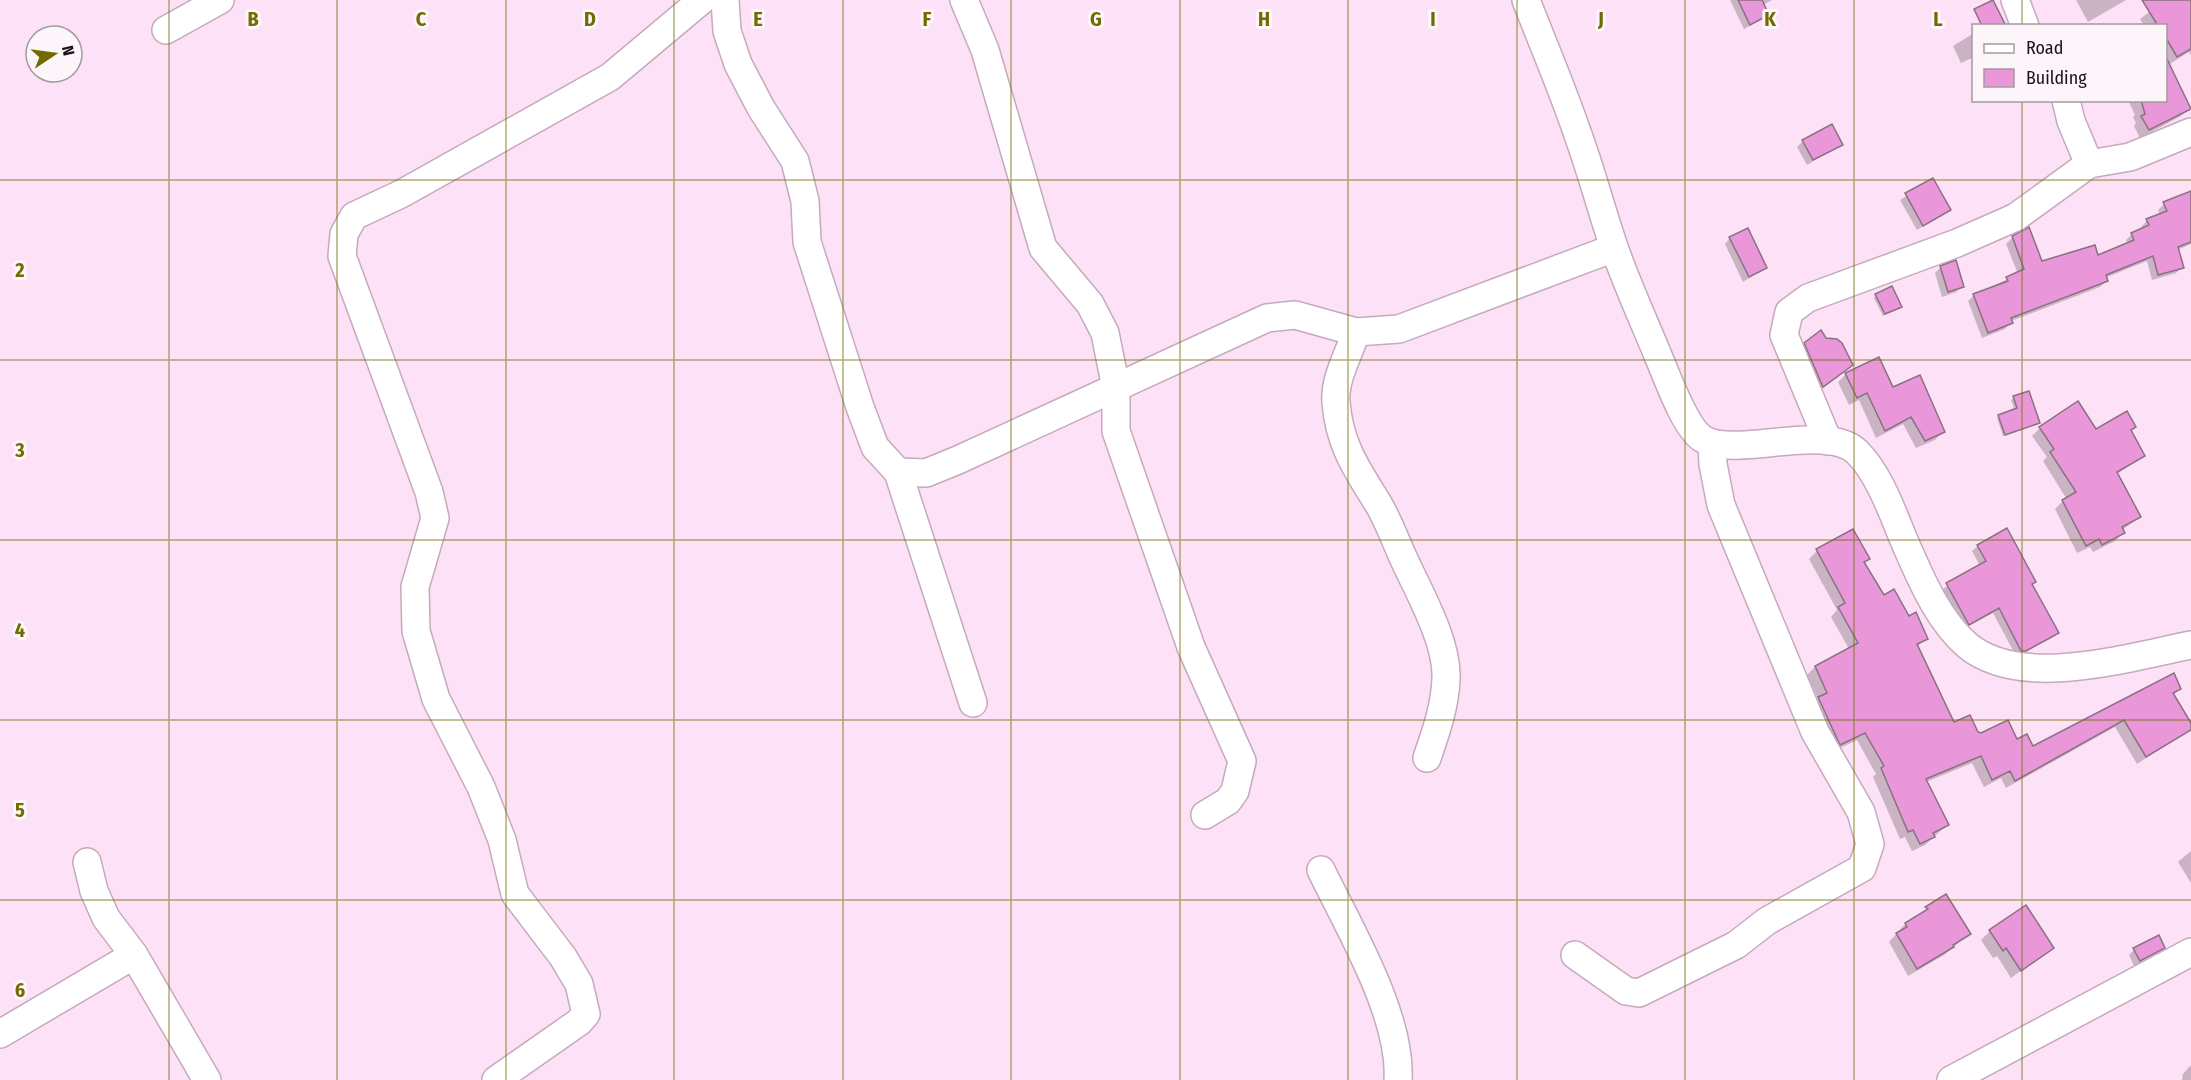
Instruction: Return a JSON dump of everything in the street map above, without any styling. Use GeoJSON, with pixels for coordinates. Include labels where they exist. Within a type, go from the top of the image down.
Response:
{"type":"FeatureCollection","features":[{"type":"Feature","properties":{"kind":"street"},"geometry":{"type":"LineString","coordinates":[[166,30],[220,0]]}},
{"type":"Feature","properties":{"kind":"street"},"geometry":{"type":"LineString","coordinates":[[496,1080],[579,1022],[586,1014],[585,1002],[579,984],[563,957],[515,894],[502,840],[481,787],[436,699],[416,631],[415,587],[435,518],[429,492],[342,256],[344,234],[354,216],[401,194],[610,77],[702,0]]}},
{"type":"Feature","properties":{"kind":"street"},"geometry":{"type":"LineString","coordinates":[[724,0],[728,31],[738,64],[761,108],[795,161],[805,201],[807,242],[860,407],[875,447],[898,472],[973,703]]}},
{"type":"Feature","properties":{"kind":"street"},"geometry":{"type":"LineString","coordinates":[[964,0],[985,50],[1043,248],[1089,304],[1105,333],[1116,388],[1116,431],[1191,647],[1242,761],[1235,791],[1228,801],[1205,815]]}},
{"type":"Feature","properties":{"kind":"street"},"geometry":{"type":"LineString","coordinates":[[1526,0],[1577,131],[1614,248],[1679,406],[1700,438],[1712,444],[1726,445],[1766,441],[1828,441],[1856,451],[1877,481],[1911,557],[1942,617],[1969,646],[2002,662],[2034,669],[2076,667],[2191,645]]}},
{"type":"Feature","properties":{"kind":"street"},"geometry":{"type":"LineString","coordinates":[[2015,0],[2024,24]]}},
{"type":"Feature","properties":{"kind":"street"},"geometry":{"type":"LineString","coordinates":[[2066,102],[2071,121],[2089,164]]}},
{"type":"Feature","properties":{"kind":"street"},"geometry":{"type":"LineString","coordinates":[[1828,441],[1785,335],[1789,312],[1808,298],[2016,218],[2089,164],[2130,157],[2191,132]]}},
{"type":"Feature","properties":{"kind":"street"},"geometry":{"type":"LineString","coordinates":[[898,472],[926,473],[1267,318],[1295,315],[1356,332],[1399,329],[1614,248]]}},
{"type":"Feature","properties":{"kind":"street"},"geometry":{"type":"LineString","coordinates":[[1356,332],[1338,380],[1336,401],[1343,435],[1353,465],[1380,507],[1427,610],[1443,659],[1446,676],[1442,708],[1426,758]]}},
{"type":"Feature","properties":{"kind":"street"},"geometry":{"type":"LineString","coordinates":[[1575,955],[1626,991],[1639,993],[1736,945],[1767,921],[1862,868],[1870,844],[1861,812],[1815,732],[1721,505],[1713,464],[1712,444]]}},
{"type":"Feature","properties":{"kind":"street"},"geometry":{"type":"LineString","coordinates":[[87,862],[94,891],[106,918],[134,955],[207,1080]]}},
{"type":"Feature","properties":{"kind":"street"},"geometry":{"type":"LineString","coordinates":[[1321,870],[1380,993],[1400,1059],[1398,1080]]}},
{"type":"Feature","properties":{"kind":"street"},"geometry":{"type":"LineString","coordinates":[[1951,1080],[2191,952]]}},
{"type":"Feature","properties":{"kind":"street"},"geometry":{"type":"LineString","coordinates":[[0,1034],[134,955]]}},
{"type":"Feature","properties":{"kind":"building"},"geometry":{"type":"Polygon","coordinates":[[[1738,0],[1762,0],[1769,15],[1750,25],[1738,0]]]}},
{"type":"Feature","properties":{"kind":"building"},"geometry":{"type":"Polygon","coordinates":[[[1993,0],[2005,24],[1981,24],[1974,9],[1993,0]]]}},
{"type":"Feature","properties":{"kind":"building"},"geometry":{"type":"Polygon","coordinates":[[[2142,0],[2191,0],[2191,49],[2177,57],[2167,40],[2167,24],[2157,24],[2142,0]]]}},
{"type":"Feature","properties":{"kind":"building"},"geometry":{"type":"Polygon","coordinates":[[[2167,59],[2191,109],[2149,130],[2141,116],[2145,114],[2142,102],[2167,102],[2167,59]]]}},
{"type":"Feature","properties":{"kind":"building"},"geometry":{"type":"Polygon","coordinates":[[[1832,124],[1843,145],[1813,160],[1802,140],[1832,124]]]}},
{"type":"Feature","properties":{"kind":"building"},"geometry":{"type":"Polygon","coordinates":[[[1933,178],[1951,210],[1923,226],[1905,193],[1933,178]]]}},
{"type":"Feature","properties":{"kind":"building"},"geometry":{"type":"Polygon","coordinates":[[[2191,191],[2191,242],[2178,247],[2184,268],[2158,275],[2153,256],[2106,275],[2108,281],[2011,318],[2013,323],[1988,333],[1973,294],[2008,281],[2006,277],[2024,269],[2012,236],[2029,227],[2042,261],[2095,245],[2098,255],[2134,240],[2131,233],[2149,225],[2146,219],[2167,211],[2163,202],[2191,191]]]}},
{"type":"Feature","properties":{"kind":"building"},"geometry":{"type":"Polygon","coordinates":[[[1748,228],[1767,268],[1749,277],[1729,237],[1748,228]]]}},
{"type":"Feature","properties":{"kind":"building"},"geometry":{"type":"Polygon","coordinates":[[[1956,260],[1964,287],[1948,292],[1940,266],[1956,260]]]}},
{"type":"Feature","properties":{"kind":"building"},"geometry":{"type":"Polygon","coordinates":[[[1892,286],[1902,307],[1885,314],[1875,294],[1892,286]]]}},
{"type":"Feature","properties":{"kind":"building"},"geometry":{"type":"Polygon","coordinates":[[[1821,330],[1826,338],[1837,339],[1842,343],[1853,365],[1823,387],[1804,343],[1821,330]]]}},
{"type":"Feature","properties":{"kind":"building"},"geometry":{"type":"Polygon","coordinates":[[[1879,357],[1893,387],[1920,375],[1945,432],[1925,441],[1911,417],[1885,431],[1867,393],[1857,398],[1845,373],[1879,357]]]}},
{"type":"Feature","properties":{"kind":"building"},"geometry":{"type":"Polygon","coordinates":[[[2029,391],[2040,423],[2005,435],[1998,415],[2017,408],[2013,396],[2029,391]]]}},
{"type":"Feature","properties":{"kind":"building"},"geometry":{"type":"Polygon","coordinates":[[[2078,401],[2096,429],[2127,411],[2136,427],[2131,430],[2145,456],[2117,472],[2141,517],[2122,527],[2125,533],[2102,545],[2099,539],[2086,546],[2062,500],[2076,492],[2050,452],[2054,449],[2039,427],[2078,401]]]}},
{"type":"Feature","properties":{"kind":"building"},"geometry":{"type":"Polygon","coordinates":[[[2007,528],[2036,582],[2032,584],[2059,633],[2026,651],[2021,651],[1999,608],[1969,625],[1946,583],[1986,561],[1977,545],[2007,528]]]}},
{"type":"Feature","properties":{"kind":"building"},"geometry":{"type":"Polygon","coordinates":[[[1853,529],[1870,559],[1864,562],[1884,595],[1894,589],[1909,616],[1916,612],[1928,639],[1917,644],[1954,722],[1970,715],[1978,732],[1981,733],[2008,720],[2017,739],[2027,734],[2033,746],[2174,673],[2181,689],[2173,693],[2191,723],[2191,730],[2146,757],[2124,720],[2015,781],[2010,771],[1992,780],[1981,756],[1926,779],[1949,825],[1933,833],[1935,837],[1920,844],[1913,830],[1908,832],[1881,768],[1884,766],[1865,733],[1840,745],[1818,697],[1827,693],[1815,666],[1858,643],[1838,607],[1845,603],[1816,549],[1853,529]]]}},
{"type":"Feature","properties":{"kind":"building"},"geometry":{"type":"Polygon","coordinates":[[[1946,894],[1971,934],[1917,969],[1896,933],[1907,927],[1905,923],[1928,909],[1925,907],[1946,894]]]}},
{"type":"Feature","properties":{"kind":"building"},"geometry":{"type":"Polygon","coordinates":[[[2026,905],[2054,948],[2021,971],[2006,948],[2003,951],[1989,930],[2026,905]]]}},
{"type":"Feature","properties":{"kind":"building"},"geometry":{"type":"Polygon","coordinates":[[[2159,935],[2165,948],[2140,961],[2133,948],[2159,935]]]}}]}
